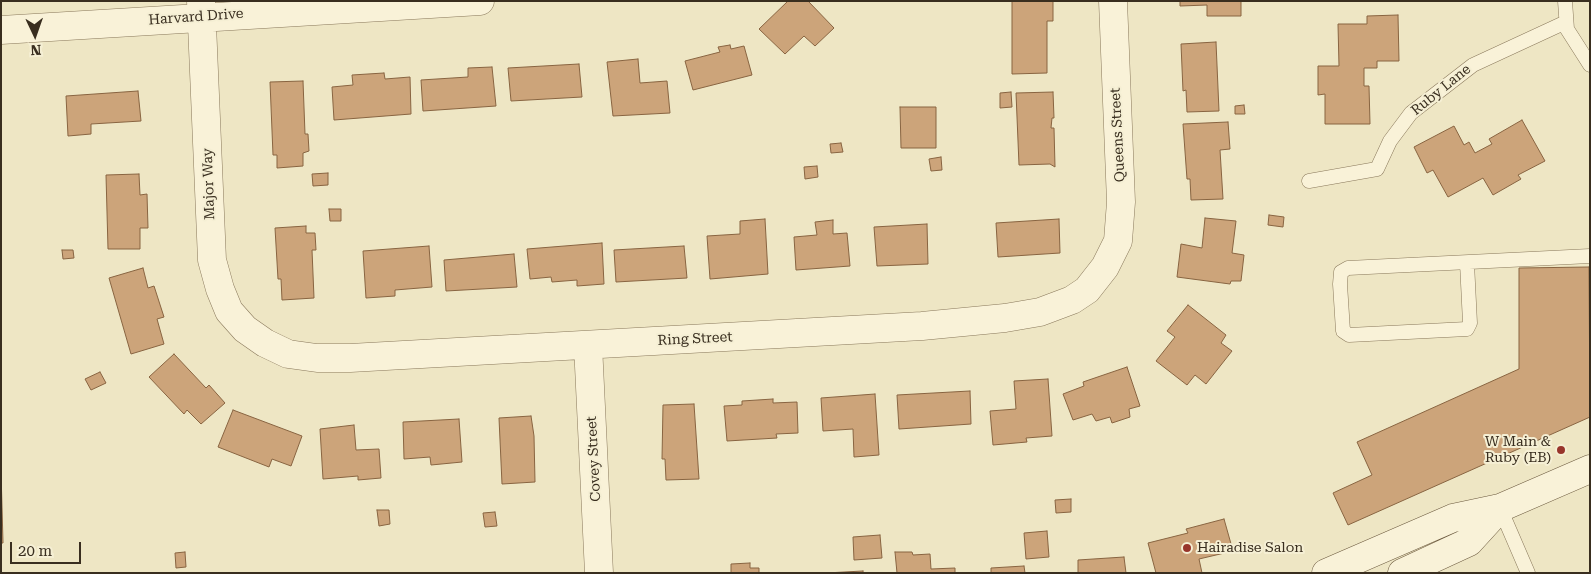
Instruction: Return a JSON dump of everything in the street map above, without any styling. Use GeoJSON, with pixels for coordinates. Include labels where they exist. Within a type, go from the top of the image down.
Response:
{"type":"FeatureCollection","features":[{"type":"Feature","properties":{"kind":"street","name":"Harvard Drive"},"geometry":{"type":"LineString","coordinates":[[1,30],[202,9],[480,1]]}},
{"type":"Feature","properties":{"kind":"street","name":"Queens Street"},"geometry":{"type":"LineString","coordinates":[[1105,266],[1118,241],[1120,202],[1113,1]]}},
{"type":"Feature","properties":{"kind":"street","name":"Major Way"},"geometry":{"type":"LineString","coordinates":[[202,9],[212,260],[220,289],[229,311],[245,329],[270,345]]}},
{"type":"Feature","properties":{"kind":"street","name":"Ring Street"},"geometry":{"type":"LineString","coordinates":[[270,345],[288,354],[342,358],[922,326],[1005,318],[1040,312],[1072,300],[1087,290],[1105,266]]}},
{"type":"Feature","properties":{"kind":"street","name":"Covey Street"},"geometry":{"type":"LineString","coordinates":[[588,345],[599,573]]}},
{"type":"Feature","properties":{"kind":"street"},"geometry":{"type":"LineString","coordinates":[[1326,573],[1453,518],[1500,508],[1590,469]]}},
{"type":"Feature","properties":{"kind":"street"},"geometry":{"type":"LineString","coordinates":[[1409,571],[1468,542],[1500,508]]}},
{"type":"Feature","properties":{"kind":"lane"},"geometry":{"type":"LineString","coordinates":[[1565,1],[1567,29],[1590,65]]}},
{"type":"Feature","properties":{"kind":"lane","name":"Ruby Lane"},"geometry":{"type":"LineString","coordinates":[[1309,181],[1377,170],[1390,141],[1411,113],[1473,65],[1566,22]]}},
{"type":"Feature","properties":{"kind":"lane"},"geometry":{"type":"LineString","coordinates":[[1467,263],[1470,323],[1467,329],[1349,335],[1343,331],[1340,284],[1342,272],[1348,268],[1590,256]]}},
{"type":"Feature","properties":{"kind":"lane"},"geometry":{"type":"LineString","coordinates":[[1500,508],[1528,573]]}},
{"type":"Feature","properties":{"kind":"building"},"geometry":{"type":"Polygon","coordinates":[[[788,1],[808,1],[834,28],[815,46],[804,36],[785,54],[759,29],[788,1]]]}},
{"type":"Feature","properties":{"kind":"building"},"geometry":{"type":"Polygon","coordinates":[[[1012,1],[1053,1],[1053,21],[1047,21],[1047,73],[1012,74],[1012,1]]]}},
{"type":"Feature","properties":{"kind":"building"},"geometry":{"type":"Polygon","coordinates":[[[1180,1],[1241,1],[1241,16],[1207,16],[1207,5],[1180,6],[1180,1]]]}},
{"type":"Feature","properties":{"kind":"building"},"geometry":{"type":"Polygon","coordinates":[[[1398,15],[1399,61],[1377,61],[1377,68],[1364,68],[1364,86],[1369,86],[1370,124],[1325,124],[1325,94],[1318,95],[1318,66],[1339,66],[1338,24],[1367,24],[1367,16],[1398,15]]]}},
{"type":"Feature","properties":{"kind":"building"},"geometry":{"type":"Polygon","coordinates":[[[1216,42],[1219,111],[1187,112],[1186,90],[1183,91],[1181,44],[1216,42]]]}},
{"type":"Feature","properties":{"kind":"building"},"geometry":{"type":"Polygon","coordinates":[[[730,45],[731,49],[744,46],[752,75],[693,90],[685,61],[720,52],[718,47],[730,45]]]}},
{"type":"Feature","properties":{"kind":"building"},"geometry":{"type":"Polygon","coordinates":[[[638,59],[640,83],[667,81],[670,113],[613,116],[607,62],[638,59]]]}},
{"type":"Feature","properties":{"kind":"building"},"geometry":{"type":"Polygon","coordinates":[[[579,64],[582,97],[511,101],[508,68],[579,64]]]}},
{"type":"Feature","properties":{"kind":"building"},"geometry":{"type":"Polygon","coordinates":[[[492,67],[496,106],[423,111],[421,80],[468,77],[468,68],[492,67]]]}},
{"type":"Feature","properties":{"kind":"building"},"geometry":{"type":"Polygon","coordinates":[[[384,73],[385,79],[410,77],[411,114],[334,120],[332,87],[353,85],[352,75],[384,73]]]}},
{"type":"Feature","properties":{"kind":"building"},"geometry":{"type":"Polygon","coordinates":[[[303,81],[305,134],[308,134],[309,151],[303,153],[303,166],[277,168],[277,155],[273,155],[270,82],[303,81]]]}},
{"type":"Feature","properties":{"kind":"building"},"geometry":{"type":"Polygon","coordinates":[[[138,91],[141,121],[91,124],[91,134],[68,136],[66,96],[138,91]]]}},
{"type":"Feature","properties":{"kind":"building"},"geometry":{"type":"Polygon","coordinates":[[[1011,92],[1012,107],[1000,108],[1000,93],[1011,92]]]}},
{"type":"Feature","properties":{"kind":"building"},"geometry":{"type":"Polygon","coordinates":[[[1053,92],[1054,118],[1052,118],[1051,128],[1054,128],[1055,167],[1050,164],[1019,165],[1016,93],[1053,92]]]}},
{"type":"Feature","properties":{"kind":"building"},"geometry":{"type":"Polygon","coordinates":[[[1244,105],[1245,114],[1235,114],[1235,106],[1244,105]]]}},
{"type":"Feature","properties":{"kind":"building"},"geometry":{"type":"Polygon","coordinates":[[[900,107],[936,107],[936,148],[901,148],[900,107]]]}},
{"type":"Feature","properties":{"kind":"building"},"geometry":{"type":"Polygon","coordinates":[[[1522,120],[1545,161],[1518,175],[1521,179],[1493,195],[1483,178],[1448,197],[1433,170],[1427,173],[1414,147],[1454,126],[1464,145],[1469,142],[1475,153],[1492,144],[1489,139],[1522,120]]]}},
{"type":"Feature","properties":{"kind":"building"},"geometry":{"type":"Polygon","coordinates":[[[1228,122],[1230,149],[1220,150],[1223,199],[1191,200],[1190,179],[1187,179],[1183,124],[1228,122]]]}},
{"type":"Feature","properties":{"kind":"building"},"geometry":{"type":"Polygon","coordinates":[[[841,143],[843,152],[831,153],[830,144],[841,143]]]}},
{"type":"Feature","properties":{"kind":"building"},"geometry":{"type":"Polygon","coordinates":[[[941,157],[942,170],[931,171],[929,159],[941,157]]]}},
{"type":"Feature","properties":{"kind":"building"},"geometry":{"type":"Polygon","coordinates":[[[817,166],[818,177],[805,179],[804,167],[817,166]]]}},
{"type":"Feature","properties":{"kind":"building"},"geometry":{"type":"Polygon","coordinates":[[[328,173],[328,185],[313,186],[312,174],[328,173]]]}},
{"type":"Feature","properties":{"kind":"building"},"geometry":{"type":"Polygon","coordinates":[[[139,174],[140,195],[147,194],[148,228],[140,228],[140,249],[108,249],[106,175],[139,174]]]}},
{"type":"Feature","properties":{"kind":"building"},"geometry":{"type":"Polygon","coordinates":[[[329,209],[341,209],[341,221],[330,221],[329,209]]]}},
{"type":"Feature","properties":{"kind":"building"},"geometry":{"type":"Polygon","coordinates":[[[1269,215],[1284,217],[1283,227],[1268,225],[1269,215]]]}},
{"type":"Feature","properties":{"kind":"building"},"geometry":{"type":"Polygon","coordinates":[[[1205,218],[1236,221],[1232,253],[1244,255],[1241,281],[1231,281],[1230,284],[1177,277],[1181,244],[1202,248],[1205,218]]]}},
{"type":"Feature","properties":{"kind":"building"},"geometry":{"type":"Polygon","coordinates":[[[765,219],[768,274],[710,279],[707,236],[740,234],[740,221],[765,219]]]}},
{"type":"Feature","properties":{"kind":"building"},"geometry":{"type":"Polygon","coordinates":[[[1059,219],[1060,253],[998,257],[996,223],[1059,219]]]}},
{"type":"Feature","properties":{"kind":"building"},"geometry":{"type":"Polygon","coordinates":[[[833,220],[833,234],[847,233],[850,266],[796,270],[794,237],[817,235],[815,222],[833,220]]]}},
{"type":"Feature","properties":{"kind":"building"},"geometry":{"type":"Polygon","coordinates":[[[927,224],[928,264],[877,266],[874,227],[927,224]]]}},
{"type":"Feature","properties":{"kind":"building"},"geometry":{"type":"Polygon","coordinates":[[[306,226],[306,233],[315,233],[316,250],[312,250],[314,298],[282,300],[281,279],[278,279],[275,228],[306,226]]]}},
{"type":"Feature","properties":{"kind":"building"},"geometry":{"type":"Polygon","coordinates":[[[602,243],[604,284],[577,286],[577,280],[552,282],[551,277],[530,279],[527,249],[602,243]]]}},
{"type":"Feature","properties":{"kind":"building"},"geometry":{"type":"Polygon","coordinates":[[[429,246],[432,287],[395,290],[395,296],[366,298],[363,251],[429,246]]]}},
{"type":"Feature","properties":{"kind":"building"},"geometry":{"type":"Polygon","coordinates":[[[684,246],[687,278],[616,282],[614,250],[684,246]]]}},
{"type":"Feature","properties":{"kind":"building"},"geometry":{"type":"Polygon","coordinates":[[[62,250],[73,250],[74,258],[63,259],[62,250]]]}},
{"type":"Feature","properties":{"kind":"building"},"geometry":{"type":"Polygon","coordinates":[[[514,254],[517,287],[446,291],[444,260],[514,254]]]}},
{"type":"Feature","properties":{"kind":"building"},"geometry":{"type":"Polygon","coordinates":[[[1589,267],[1590,417],[1348,525],[1333,493],[1372,475],[1357,442],[1519,369],[1519,268],[1589,267]]]}},
{"type":"Feature","properties":{"kind":"building"},"geometry":{"type":"Polygon","coordinates":[[[143,268],[148,288],[154,286],[164,317],[157,319],[164,344],[131,354],[109,278],[143,268]]]}},
{"type":"Feature","properties":{"kind":"building"},"geometry":{"type":"Polygon","coordinates":[[[1188,305],[1226,335],[1221,343],[1232,351],[1206,384],[1195,375],[1187,385],[1156,361],[1175,337],[1167,331],[1188,305]]]}},
{"type":"Feature","properties":{"kind":"building"},"geometry":{"type":"Polygon","coordinates":[[[174,354],[206,388],[209,385],[225,403],[201,424],[187,410],[184,414],[149,377],[174,354]]]}},
{"type":"Feature","properties":{"kind":"building"},"geometry":{"type":"Polygon","coordinates":[[[1127,367],[1140,406],[1129,409],[1130,417],[1112,423],[1110,417],[1096,421],[1092,414],[1073,420],[1063,394],[1084,386],[1083,382],[1127,367]]]}},
{"type":"Feature","properties":{"kind":"building"},"geometry":{"type":"Polygon","coordinates":[[[100,372],[106,383],[91,390],[85,379],[100,372]]]}},
{"type":"Feature","properties":{"kind":"building"},"geometry":{"type":"Polygon","coordinates":[[[1048,379],[1052,436],[1026,438],[1027,442],[993,445],[990,411],[1016,409],[1014,381],[1048,379]]]}},
{"type":"Feature","properties":{"kind":"building"},"geometry":{"type":"Polygon","coordinates":[[[970,391],[971,424],[899,429],[897,395],[970,391]]]}},
{"type":"Feature","properties":{"kind":"building"},"geometry":{"type":"Polygon","coordinates":[[[875,394],[879,455],[854,457],[853,429],[823,431],[821,398],[875,394]]]}},
{"type":"Feature","properties":{"kind":"building"},"geometry":{"type":"Polygon","coordinates":[[[773,399],[773,403],[797,402],[798,433],[776,434],[777,438],[727,441],[724,406],[742,405],[742,401],[773,399]]]}},
{"type":"Feature","properties":{"kind":"building"},"geometry":{"type":"Polygon","coordinates":[[[694,404],[699,479],[666,480],[665,459],[662,459],[663,405],[694,404]]]}},
{"type":"Feature","properties":{"kind":"building"},"geometry":{"type":"Polygon","coordinates":[[[233,410],[302,436],[291,466],[272,459],[269,467],[218,447],[233,410]]]}},
{"type":"Feature","properties":{"kind":"building"},"geometry":{"type":"Polygon","coordinates":[[[531,416],[534,436],[535,482],[502,484],[499,418],[531,416]]]}},
{"type":"Feature","properties":{"kind":"building"},"geometry":{"type":"Polygon","coordinates":[[[459,419],[462,462],[431,465],[430,457],[404,459],[403,422],[459,419]]]}},
{"type":"Feature","properties":{"kind":"building"},"geometry":{"type":"Polygon","coordinates":[[[354,425],[356,450],[379,449],[381,478],[358,480],[358,476],[323,479],[320,429],[354,425]]]}},
{"type":"Feature","properties":{"kind":"building"},"geometry":{"type":"Polygon","coordinates":[[[1,471],[3,543],[1,543],[1,471]]]}},
{"type":"Feature","properties":{"kind":"building"},"geometry":{"type":"Polygon","coordinates":[[[1071,499],[1071,512],[1056,513],[1055,500],[1071,499]]]}},
{"type":"Feature","properties":{"kind":"building"},"geometry":{"type":"Polygon","coordinates":[[[377,510],[389,510],[390,524],[379,526],[377,510]]]}},
{"type":"Feature","properties":{"kind":"building"},"geometry":{"type":"Polygon","coordinates":[[[495,512],[497,526],[485,527],[483,513],[495,512]]]}},
{"type":"Feature","properties":{"kind":"building"},"geometry":{"type":"Polygon","coordinates":[[[1224,519],[1233,551],[1199,559],[1202,573],[1156,573],[1148,543],[1188,533],[1186,529],[1224,519]]]}},
{"type":"Feature","properties":{"kind":"building"},"geometry":{"type":"Polygon","coordinates":[[[1047,531],[1049,557],[1026,559],[1024,533],[1047,531]]]}},
{"type":"Feature","properties":{"kind":"building"},"geometry":{"type":"Polygon","coordinates":[[[880,535],[882,558],[854,560],[853,537],[880,535]]]}},
{"type":"Feature","properties":{"kind":"building"},"geometry":{"type":"Polygon","coordinates":[[[185,552],[186,567],[176,568],[175,553],[185,552]]]}},
{"type":"Feature","properties":{"kind":"building"},"geometry":{"type":"Polygon","coordinates":[[[895,552],[912,552],[913,555],[930,554],[931,569],[955,568],[955,573],[897,573],[895,552]]]}},
{"type":"Feature","properties":{"kind":"building"},"geometry":{"type":"Polygon","coordinates":[[[1124,557],[1126,573],[1078,573],[1078,560],[1124,557]]]}},
{"type":"Feature","properties":{"kind":"building"},"geometry":{"type":"Polygon","coordinates":[[[750,563],[750,568],[759,568],[759,573],[731,573],[731,564],[750,563]]]}},
{"type":"Feature","properties":{"kind":"building"},"geometry":{"type":"Polygon","coordinates":[[[1024,566],[1025,573],[991,573],[991,568],[1024,566]]]}},
{"type":"Feature","properties":{"kind":"building"},"geometry":{"type":"Polygon","coordinates":[[[863,571],[863,573],[826,573],[863,571]]]}},
{"type":"Feature","properties":{"kind":"place","name":"W Main & Ruby (EB)"},"geometry":{"type":"Point","coordinates":[1561,450]}},
{"type":"Feature","properties":{"kind":"place","name":"Hairadise Salon"},"geometry":{"type":"Point","coordinates":[1187,548]}}]}
